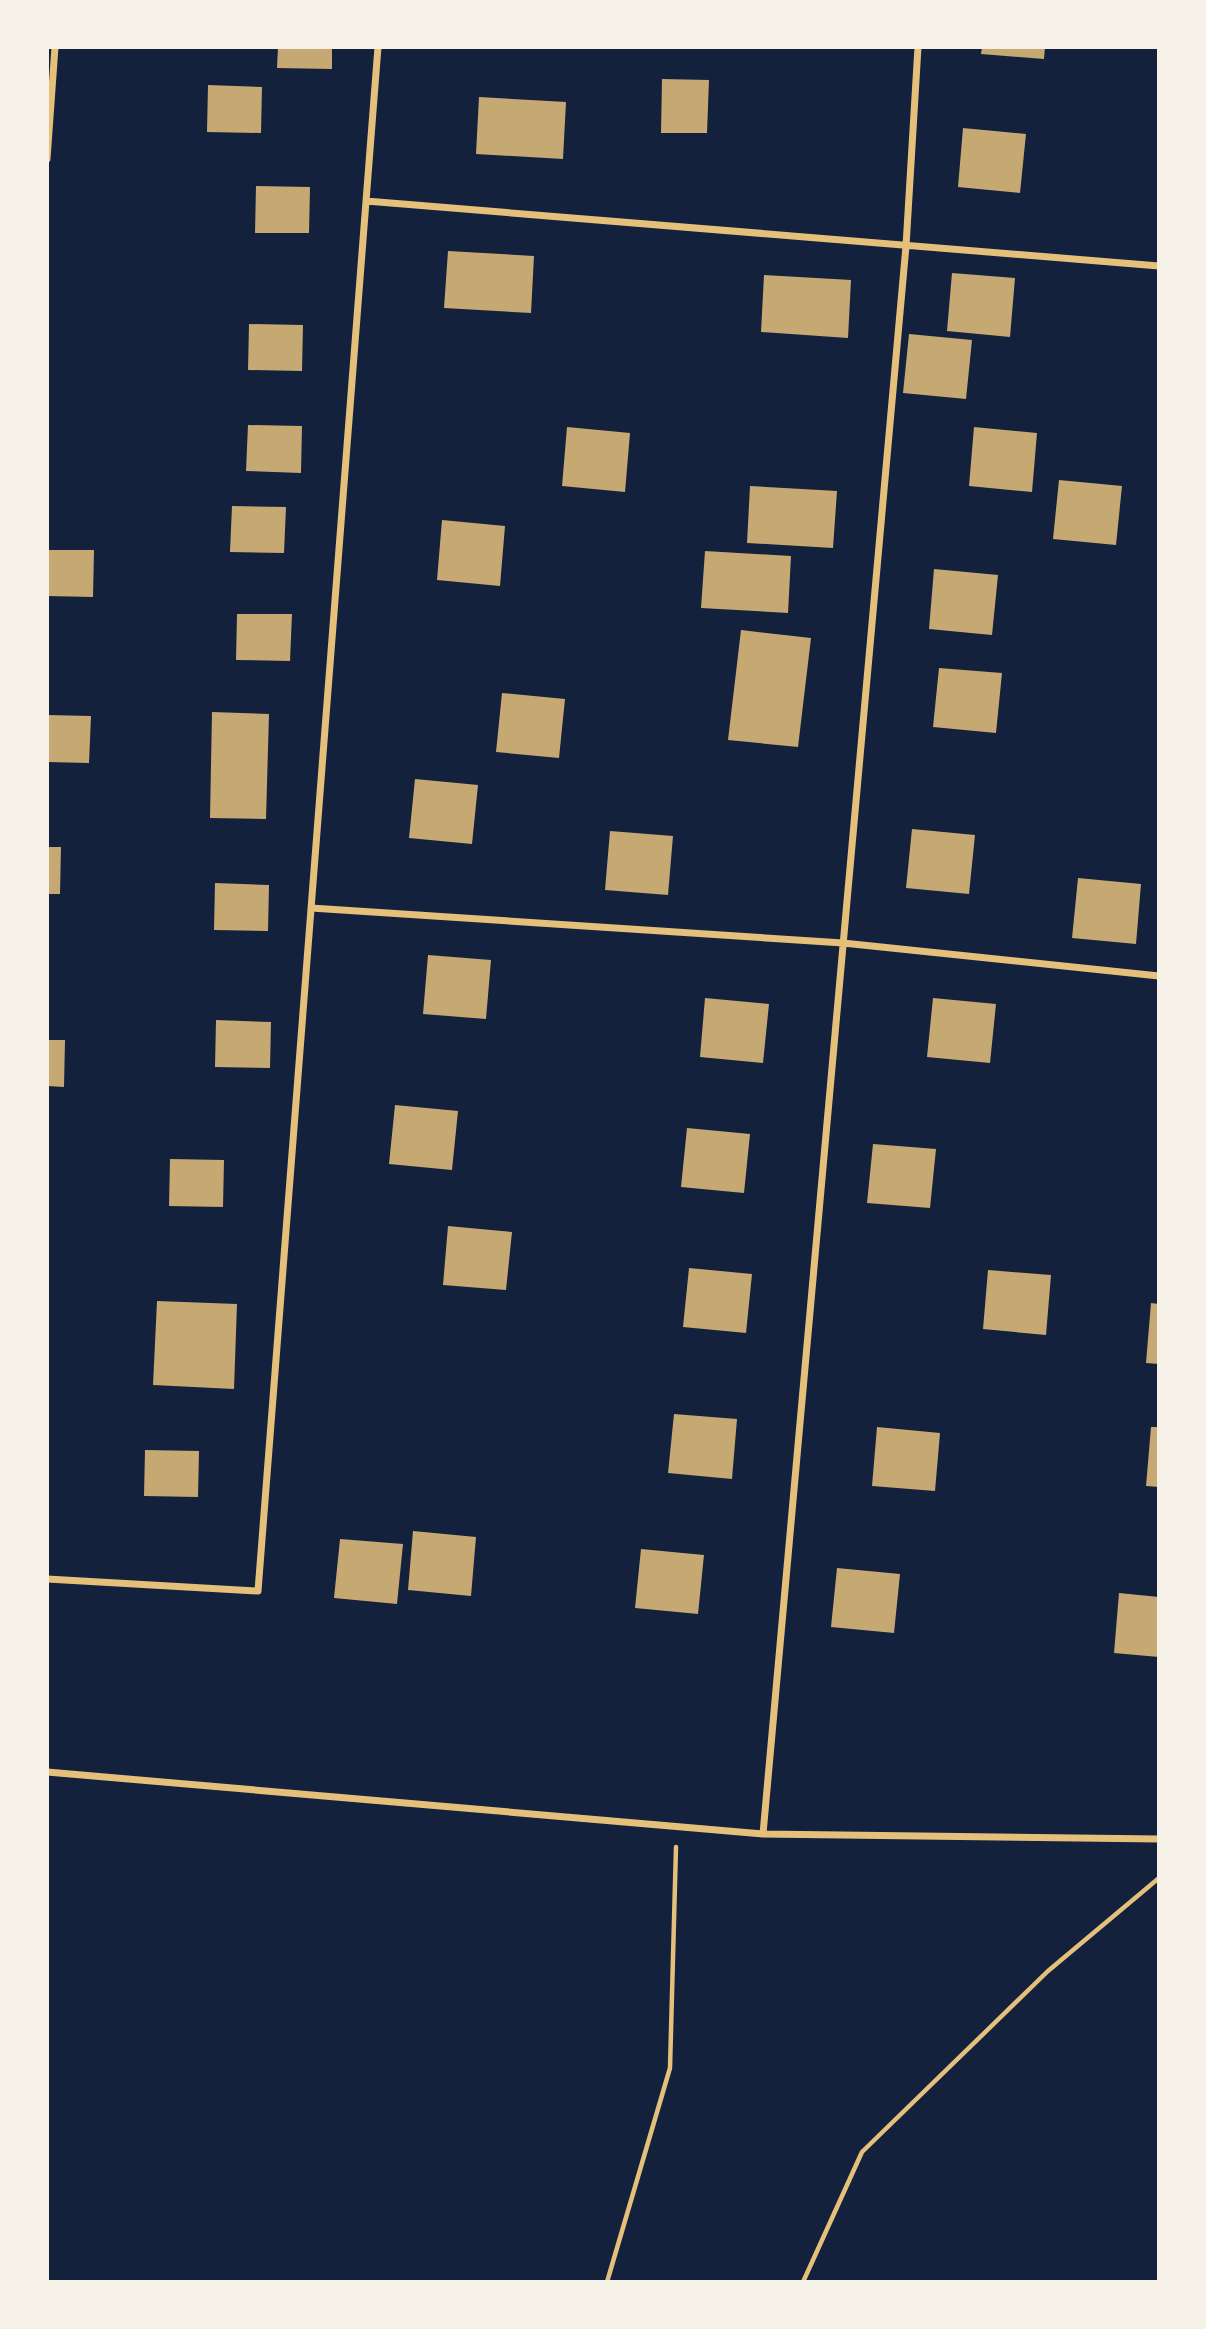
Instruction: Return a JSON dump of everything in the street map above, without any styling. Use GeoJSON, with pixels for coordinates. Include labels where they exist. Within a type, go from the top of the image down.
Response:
{"type":"FeatureCollection","features":[{"type":"Feature","properties":{"kind":"street"},"geometry":{"type":"LineString","coordinates":[[47,159],[55,47]]}},
{"type":"Feature","properties":{"kind":"street"},"geometry":{"type":"LineString","coordinates":[[47,1579],[258,1591],[378,47]]}},
{"type":"Feature","properties":{"kind":"street"},"geometry":{"type":"LineString","coordinates":[[763,1834],[906,246],[918,47]]}},
{"type":"Feature","properties":{"kind":"street"},"geometry":{"type":"LineString","coordinates":[[366,201],[1159,266]]}},
{"type":"Feature","properties":{"kind":"street"},"geometry":{"type":"LineString","coordinates":[[311,908],[844,943],[1159,976]]}},
{"type":"Feature","properties":{"kind":"street"},"geometry":{"type":"LineString","coordinates":[[47,1772],[763,1834],[1159,1839]]}},
{"type":"Feature","properties":{"kind":"path"},"geometry":{"type":"LineString","coordinates":[[607,2282],[670,2068],[677,1827]]}},
{"type":"Feature","properties":{"kind":"path"},"geometry":{"type":"LineString","coordinates":[[803,2282],[862,2152],[1048,1971],[1159,1878]]}},
{"type":"Feature","properties":{"kind":"building"},"geometry":{"type":"Polygon","coordinates":[[[278,47],[332,47],[332,69],[277,68],[278,47]]]}},
{"type":"Feature","properties":{"kind":"building"},"geometry":{"type":"Polygon","coordinates":[[[982,47],[1045,47],[1044,59],[981,54],[982,47]]]}},
{"type":"Feature","properties":{"kind":"building"},"geometry":{"type":"Polygon","coordinates":[[[662,79],[709,80],[707,133],[661,133],[662,79]]]}},
{"type":"Feature","properties":{"kind":"building"},"geometry":{"type":"Polygon","coordinates":[[[208,85],[262,87],[261,133],[207,132],[208,85]]]}},
{"type":"Feature","properties":{"kind":"building"},"geometry":{"type":"Polygon","coordinates":[[[479,97],[566,102],[563,159],[476,154],[479,97]]]}},
{"type":"Feature","properties":{"kind":"building"},"geometry":{"type":"Polygon","coordinates":[[[963,128],[1026,134],[1020,193],[958,187],[963,128]]]}},
{"type":"Feature","properties":{"kind":"building"},"geometry":{"type":"Polygon","coordinates":[[[256,186],[310,187],[309,233],[255,233],[256,186]]]}},
{"type":"Feature","properties":{"kind":"building"},"geometry":{"type":"Polygon","coordinates":[[[448,251],[534,256],[531,313],[444,308],[448,251]]]}},
{"type":"Feature","properties":{"kind":"building"},"geometry":{"type":"Polygon","coordinates":[[[952,273],[1015,278],[1010,337],[947,331],[952,273]]]}},
{"type":"Feature","properties":{"kind":"building"},"geometry":{"type":"Polygon","coordinates":[[[764,275],[851,280],[848,338],[761,332],[764,275]]]}},
{"type":"Feature","properties":{"kind":"building"},"geometry":{"type":"Polygon","coordinates":[[[249,324],[303,325],[302,371],[248,370],[249,324]]]}},
{"type":"Feature","properties":{"kind":"building"},"geometry":{"type":"Polygon","coordinates":[[[909,334],[972,340],[966,399],[903,393],[909,334]]]}},
{"type":"Feature","properties":{"kind":"building"},"geometry":{"type":"Polygon","coordinates":[[[248,425],[302,426],[301,473],[246,471],[248,425]]]}},
{"type":"Feature","properties":{"kind":"building"},"geometry":{"type":"Polygon","coordinates":[[[567,427],[630,433],[625,492],[562,486],[567,427]]]}},
{"type":"Feature","properties":{"kind":"building"},"geometry":{"type":"Polygon","coordinates":[[[974,427],[1037,433],[1032,492],[969,486],[974,427]]]}},
{"type":"Feature","properties":{"kind":"building"},"geometry":{"type":"Polygon","coordinates":[[[1059,480],[1122,486],[1116,545],[1053,539],[1059,480]]]}},
{"type":"Feature","properties":{"kind":"building"},"geometry":{"type":"Polygon","coordinates":[[[750,486],[837,491],[833,548],[747,543],[750,486]]]}},
{"type":"Feature","properties":{"kind":"building"},"geometry":{"type":"Polygon","coordinates":[[[232,506],[286,507],[284,553],[230,552],[232,506]]]}},
{"type":"Feature","properties":{"kind":"building"},"geometry":{"type":"Polygon","coordinates":[[[442,520],[505,526],[500,586],[437,580],[442,520]]]}},
{"type":"Feature","properties":{"kind":"building"},"geometry":{"type":"Polygon","coordinates":[[[47,550],[94,550],[93,597],[47,596],[47,550]]]}},
{"type":"Feature","properties":{"kind":"building"},"geometry":{"type":"Polygon","coordinates":[[[705,551],[791,556],[788,613],[701,608],[705,551]]]}},
{"type":"Feature","properties":{"kind":"building"},"geometry":{"type":"Polygon","coordinates":[[[934,569],[998,575],[992,635],[929,629],[934,569]]]}},
{"type":"Feature","properties":{"kind":"building"},"geometry":{"type":"Polygon","coordinates":[[[237,614],[292,614],[290,661],[236,660],[237,614]]]}},
{"type":"Feature","properties":{"kind":"building"},"geometry":{"type":"Polygon","coordinates":[[[741,630],[811,638],[798,747],[728,740],[741,630]]]}},
{"type":"Feature","properties":{"kind":"building"},"geometry":{"type":"Polygon","coordinates":[[[939,668],[1002,673],[996,733],[933,727],[939,668]]]}},
{"type":"Feature","properties":{"kind":"building"},"geometry":{"type":"Polygon","coordinates":[[[502,693],[565,699],[559,758],[496,752],[502,693]]]}},
{"type":"Feature","properties":{"kind":"building"},"geometry":{"type":"Polygon","coordinates":[[[212,712],[269,714],[266,819],[210,818],[212,712]]]}},
{"type":"Feature","properties":{"kind":"building"},"geometry":{"type":"Polygon","coordinates":[[[47,715],[91,716],[89,763],[47,762],[47,715]]]}},
{"type":"Feature","properties":{"kind":"building"},"geometry":{"type":"Polygon","coordinates":[[[415,779],[478,785],[472,844],[409,838],[415,779]]]}},
{"type":"Feature","properties":{"kind":"building"},"geometry":{"type":"Polygon","coordinates":[[[912,829],[975,835],[969,894],[906,888],[912,829]]]}},
{"type":"Feature","properties":{"kind":"building"},"geometry":{"type":"Polygon","coordinates":[[[610,831],[673,836],[668,895],[605,890],[610,831]]]}},
{"type":"Feature","properties":{"kind":"building"},"geometry":{"type":"Polygon","coordinates":[[[47,847],[61,847],[60,894],[47,894],[47,847]]]}},
{"type":"Feature","properties":{"kind":"building"},"geometry":{"type":"Polygon","coordinates":[[[1078,878],[1141,884],[1136,944],[1072,938],[1078,878]]]}},
{"type":"Feature","properties":{"kind":"building"},"geometry":{"type":"Polygon","coordinates":[[[215,883],[269,885],[268,931],[214,930],[215,883]]]}},
{"type":"Feature","properties":{"kind":"building"},"geometry":{"type":"Polygon","coordinates":[[[428,955],[491,960],[486,1019],[423,1014],[428,955]]]}},
{"type":"Feature","properties":{"kind":"building"},"geometry":{"type":"Polygon","coordinates":[[[705,998],[769,1004],[763,1063],[700,1057],[705,998]]]}},
{"type":"Feature","properties":{"kind":"building"},"geometry":{"type":"Polygon","coordinates":[[[933,998],[996,1004],[990,1063],[927,1057],[933,998]]]}},
{"type":"Feature","properties":{"kind":"building"},"geometry":{"type":"Polygon","coordinates":[[[216,1020],[271,1022],[270,1068],[215,1067],[216,1020]]]}},
{"type":"Feature","properties":{"kind":"building"},"geometry":{"type":"Polygon","coordinates":[[[47,1040],[65,1040],[64,1087],[47,1086],[47,1040]]]}},
{"type":"Feature","properties":{"kind":"building"},"geometry":{"type":"Polygon","coordinates":[[[395,1105],[458,1111],[452,1170],[389,1164],[395,1105]]]}},
{"type":"Feature","properties":{"kind":"building"},"geometry":{"type":"Polygon","coordinates":[[[687,1128],[750,1134],[744,1193],[681,1187],[687,1128]]]}},
{"type":"Feature","properties":{"kind":"building"},"geometry":{"type":"Polygon","coordinates":[[[873,1144],[936,1149],[930,1208],[867,1203],[873,1144]]]}},
{"type":"Feature","properties":{"kind":"building"},"geometry":{"type":"Polygon","coordinates":[[[170,1159],[224,1160],[223,1207],[169,1206],[170,1159]]]}},
{"type":"Feature","properties":{"kind":"building"},"geometry":{"type":"Polygon","coordinates":[[[448,1226],[512,1232],[506,1290],[443,1285],[448,1226]]]}},
{"type":"Feature","properties":{"kind":"building"},"geometry":{"type":"Polygon","coordinates":[[[689,1268],[752,1274],[746,1333],[683,1327],[689,1268]]]}},
{"type":"Feature","properties":{"kind":"building"},"geometry":{"type":"Polygon","coordinates":[[[988,1270],[1051,1275],[1046,1335],[983,1329],[988,1270]]]}},
{"type":"Feature","properties":{"kind":"building"},"geometry":{"type":"Polygon","coordinates":[[[157,1301],[237,1304],[234,1389],[153,1385],[157,1301]]]}},
{"type":"Feature","properties":{"kind":"building"},"geometry":{"type":"Polygon","coordinates":[[[1151,1303],[1159,1304],[1159,1364],[1146,1363],[1151,1303]]]}},
{"type":"Feature","properties":{"kind":"building"},"geometry":{"type":"Polygon","coordinates":[[[674,1414],[737,1419],[732,1479],[668,1473],[674,1414]]]}},
{"type":"Feature","properties":{"kind":"building"},"geometry":{"type":"Polygon","coordinates":[[[877,1427],[940,1433],[935,1491],[872,1486],[877,1427]]]}},
{"type":"Feature","properties":{"kind":"building"},"geometry":{"type":"Polygon","coordinates":[[[1151,1427],[1159,1427],[1159,1487],[1146,1486],[1151,1427]]]}},
{"type":"Feature","properties":{"kind":"building"},"geometry":{"type":"Polygon","coordinates":[[[145,1450],[199,1451],[198,1497],[144,1496],[145,1450]]]}},
{"type":"Feature","properties":{"kind":"building"},"geometry":{"type":"Polygon","coordinates":[[[413,1531],[476,1537],[471,1596],[408,1590],[413,1531]]]}},
{"type":"Feature","properties":{"kind":"building"},"geometry":{"type":"Polygon","coordinates":[[[340,1539],[403,1544],[397,1604],[334,1598],[340,1539]]]}},
{"type":"Feature","properties":{"kind":"building"},"geometry":{"type":"Polygon","coordinates":[[[641,1549],[704,1555],[698,1614],[635,1608],[641,1549]]]}},
{"type":"Feature","properties":{"kind":"building"},"geometry":{"type":"Polygon","coordinates":[[[837,1568],[900,1574],[894,1633],[831,1627],[837,1568]]]}},
{"type":"Feature","properties":{"kind":"building"},"geometry":{"type":"Polygon","coordinates":[[[1119,1593],[1159,1597],[1159,1657],[1114,1653],[1119,1593]]]}}]}
